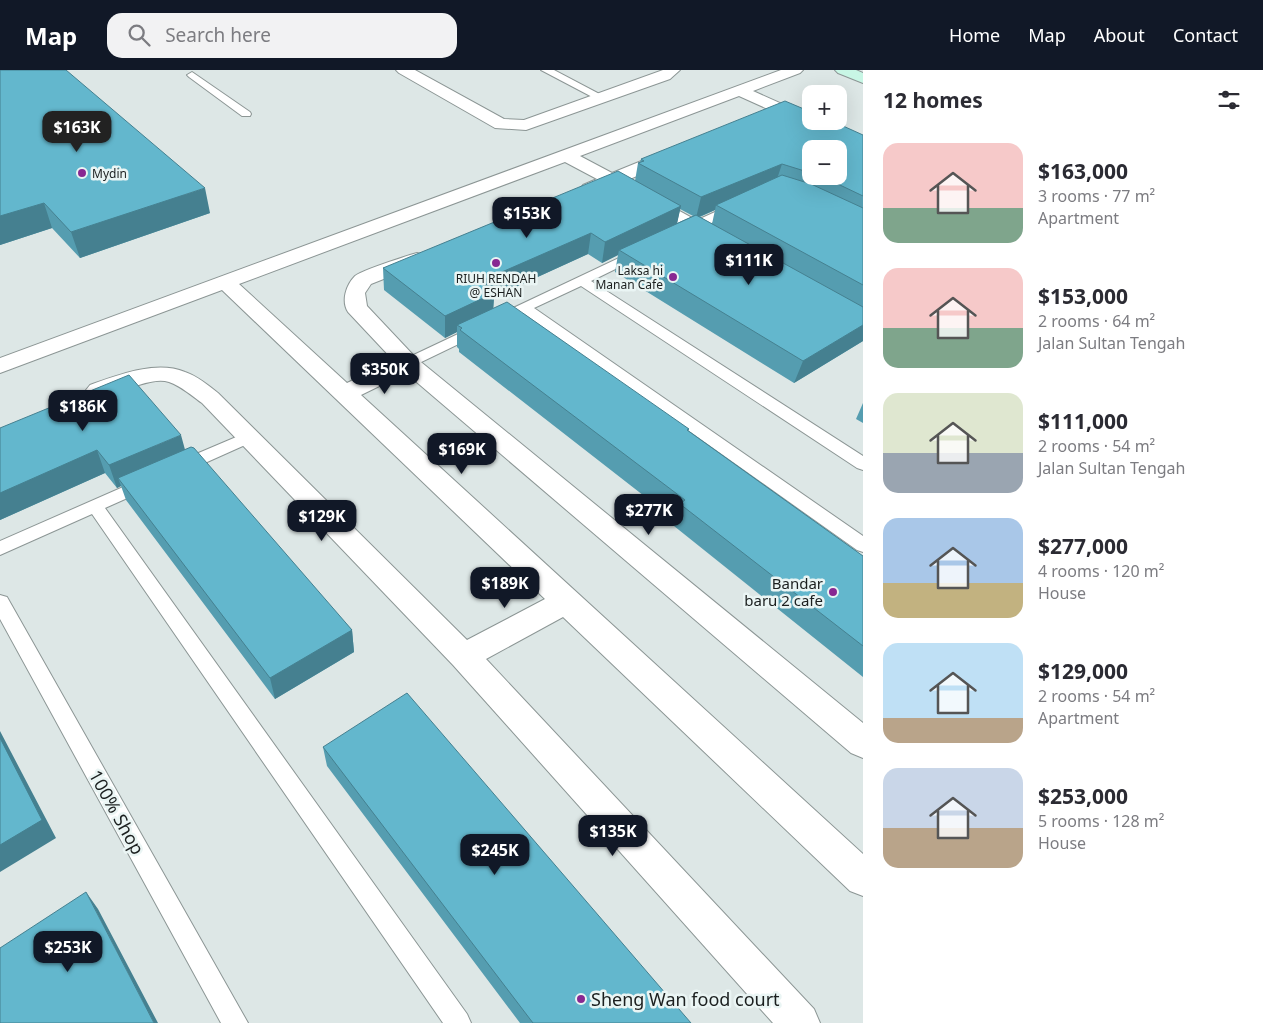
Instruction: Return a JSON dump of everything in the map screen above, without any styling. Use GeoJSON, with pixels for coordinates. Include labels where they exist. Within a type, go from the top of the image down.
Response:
{"type":"FeatureCollection","features":[{"type":"Feature","properties":{"kind":"main road"},"geometry":{"type":"LineString","coordinates":[[843,70],[863,78]]}},
{"type":"Feature","properties":{"kind":"street"},"geometry":{"type":"LineString","coordinates":[[404,70],[501,124],[511,125],[526,125],[665,76],[672,70]]}},
{"type":"Feature","properties":{"kind":"street"},"geometry":{"type":"LineString","coordinates":[[0,366],[795,70]]}},
{"type":"Feature","properties":{"kind":"street"},"geometry":{"type":"LineString","coordinates":[[740,91],[863,147]]}},
{"type":"Feature","properties":{"kind":"street"},"geometry":{"type":"LineString","coordinates":[[602,98],[619,106]]}},
{"type":"Feature","properties":{"kind":"street"},"geometry":{"type":"LineString","coordinates":[[763,118],[781,110]]}},
{"type":"Feature","properties":{"kind":"street"},"geometry":{"type":"LineString","coordinates":[[636,114],[654,121]]}},
{"type":"Feature","properties":{"kind":"street"},"geometry":{"type":"LineString","coordinates":[[576,195],[692,147]]}},
{"type":"Feature","properties":{"kind":"street"},"geometry":{"type":"LineString","coordinates":[[566,155],[611,180],[685,230],[736,250]]}},
{"type":"Feature","properties":{"kind":"street"},"geometry":{"type":"LineString","coordinates":[[433,253],[363,280],[355,293],[356,307],[408,363],[863,743]]}},
{"type":"Feature","properties":{"kind":"street"},"geometry":{"type":"LineString","coordinates":[[225,282],[863,878]]}},
{"type":"Feature","properties":{"kind":"street"},"geometry":{"type":"LineString","coordinates":[[345,393],[408,363]]}},
{"type":"Feature","properties":{"kind":"street"},"geometry":{"type":"LineString","coordinates":[[78,398],[103,388],[166,374],[183,380],[210,398],[464,656],[800,1023]]}},
{"type":"Feature","properties":{"kind":"street"},"geometry":{"type":"LineString","coordinates":[[464,656],[567,601]]}},
{"type":"Feature","properties":{"kind":"lane"},"geometry":{"type":"LineString","coordinates":[[546,70],[602,98]]}},
{"type":"Feature","properties":{"kind":"lane"},"geometry":{"type":"LineString","coordinates":[[192,75],[246,114]]}},
{"type":"Feature","properties":{"kind":"lane"},"geometry":{"type":"LineString","coordinates":[[685,230],[747,202]]}},
{"type":"Feature","properties":{"kind":"lane"},"geometry":{"type":"LineString","coordinates":[[408,363],[650,247]]}},
{"type":"Feature","properties":{"kind":"lane"},"geometry":{"type":"LineString","coordinates":[[581,280],[863,464]]}},
{"type":"Feature","properties":{"kind":"lane"},"geometry":{"type":"LineString","coordinates":[[523,308],[863,546]]}},
{"type":"Feature","properties":{"kind":"lane"},"geometry":{"type":"LineString","coordinates":[[0,548],[248,437]]}},
{"type":"Feature","properties":{"kind":"lane"},"geometry":{"type":"LineString","coordinates":[[95,506],[458,1023]]}},
{"type":"Feature","properties":{"kind":"lane","name":"100% Shop"},"geometry":{"type":"LineString","coordinates":[[0,602],[235,1023]]}},
{"type":"Feature","properties":{"kind":"building","name":"Mydin"},"geometry":{"type":"Polygon","coordinates":[[[0,70],[66,70],[205,188],[71,232],[44,203],[0,216],[0,70]]]}},
{"type":"Feature","properties":{"kind":"building"},"geometry":{"type":"Polygon","coordinates":[[[785,101],[802,108],[802,130],[847,130],[847,128],[863,135],[863,196],[840,185],[847,185],[847,140],[802,140],[802,170],[782,164],[701,197],[638,163],[644,161],[641,159],[785,101]]]}},
{"type":"Feature","properties":{"kind":"building"},"geometry":{"type":"Polygon","coordinates":[[[618,171],[681,206],[605,242],[591,233],[479,282],[494,293],[445,316],[383,268],[618,171]]]}},
{"type":"Feature","properties":{"kind":"building"},"geometry":{"type":"Polygon","coordinates":[[[782,175],[802,181],[802,185],[813,185],[863,208],[863,285],[716,205],[782,175]]]}},
{"type":"Feature","properties":{"kind":"building"},"geometry":{"type":"Polygon","coordinates":[[[696,215],[863,307],[863,325],[803,361],[619,250],[696,215]]]}},
{"type":"Feature","properties":{"kind":"building"},"geometry":{"type":"Polygon","coordinates":[[[507,302],[689,429],[687,430],[863,556],[863,646],[680,504],[685,500],[460,330],[462,328],[457,325],[507,302]]]}},
{"type":"Feature","properties":{"kind":"building"},"geometry":{"type":"Polygon","coordinates":[[[129,375],[181,435],[109,465],[97,450],[0,493],[0,428],[129,375]]]}},
{"type":"Feature","properties":{"kind":"building"},"geometry":{"type":"Polygon","coordinates":[[[191,447],[194,448],[352,630],[270,678],[118,478],[191,447]]]}},
{"type":"Feature","properties":{"kind":"building"},"geometry":{"type":"Polygon","coordinates":[[[407,693],[691,1023],[533,1023],[323,747],[407,693]]]}},
{"type":"Feature","properties":{"kind":"building"},"geometry":{"type":"Polygon","coordinates":[[[0,738],[42,820],[0,845],[0,738]]]}},
{"type":"Feature","properties":{"kind":"building"},"geometry":{"type":"Polygon","coordinates":[[[86,892],[154,1023],[0,1023],[0,948],[86,892]]]}},
{"type":"Feature","properties":{"kind":"place","name":"Mydin"},"geometry":{"type":"Point","coordinates":[82,173]}},
{"type":"Feature","properties":{"kind":"place","name":"RIUH RENDAH @ ESHAN"},"geometry":{"type":"Point","coordinates":[496,263]}},
{"type":"Feature","properties":{"kind":"place","name":"Laksa hi Manan Cafe"},"geometry":{"type":"Point","coordinates":[673,277]}},
{"type":"Feature","properties":{"kind":"place","name":"Bandar baru 2 cafe"},"geometry":{"type":"Point","coordinates":[833,592]}},
{"type":"Feature","properties":{"kind":"place","name":"Sheng Wan food court"},"geometry":{"type":"Point","coordinates":[581,999]}}]}
